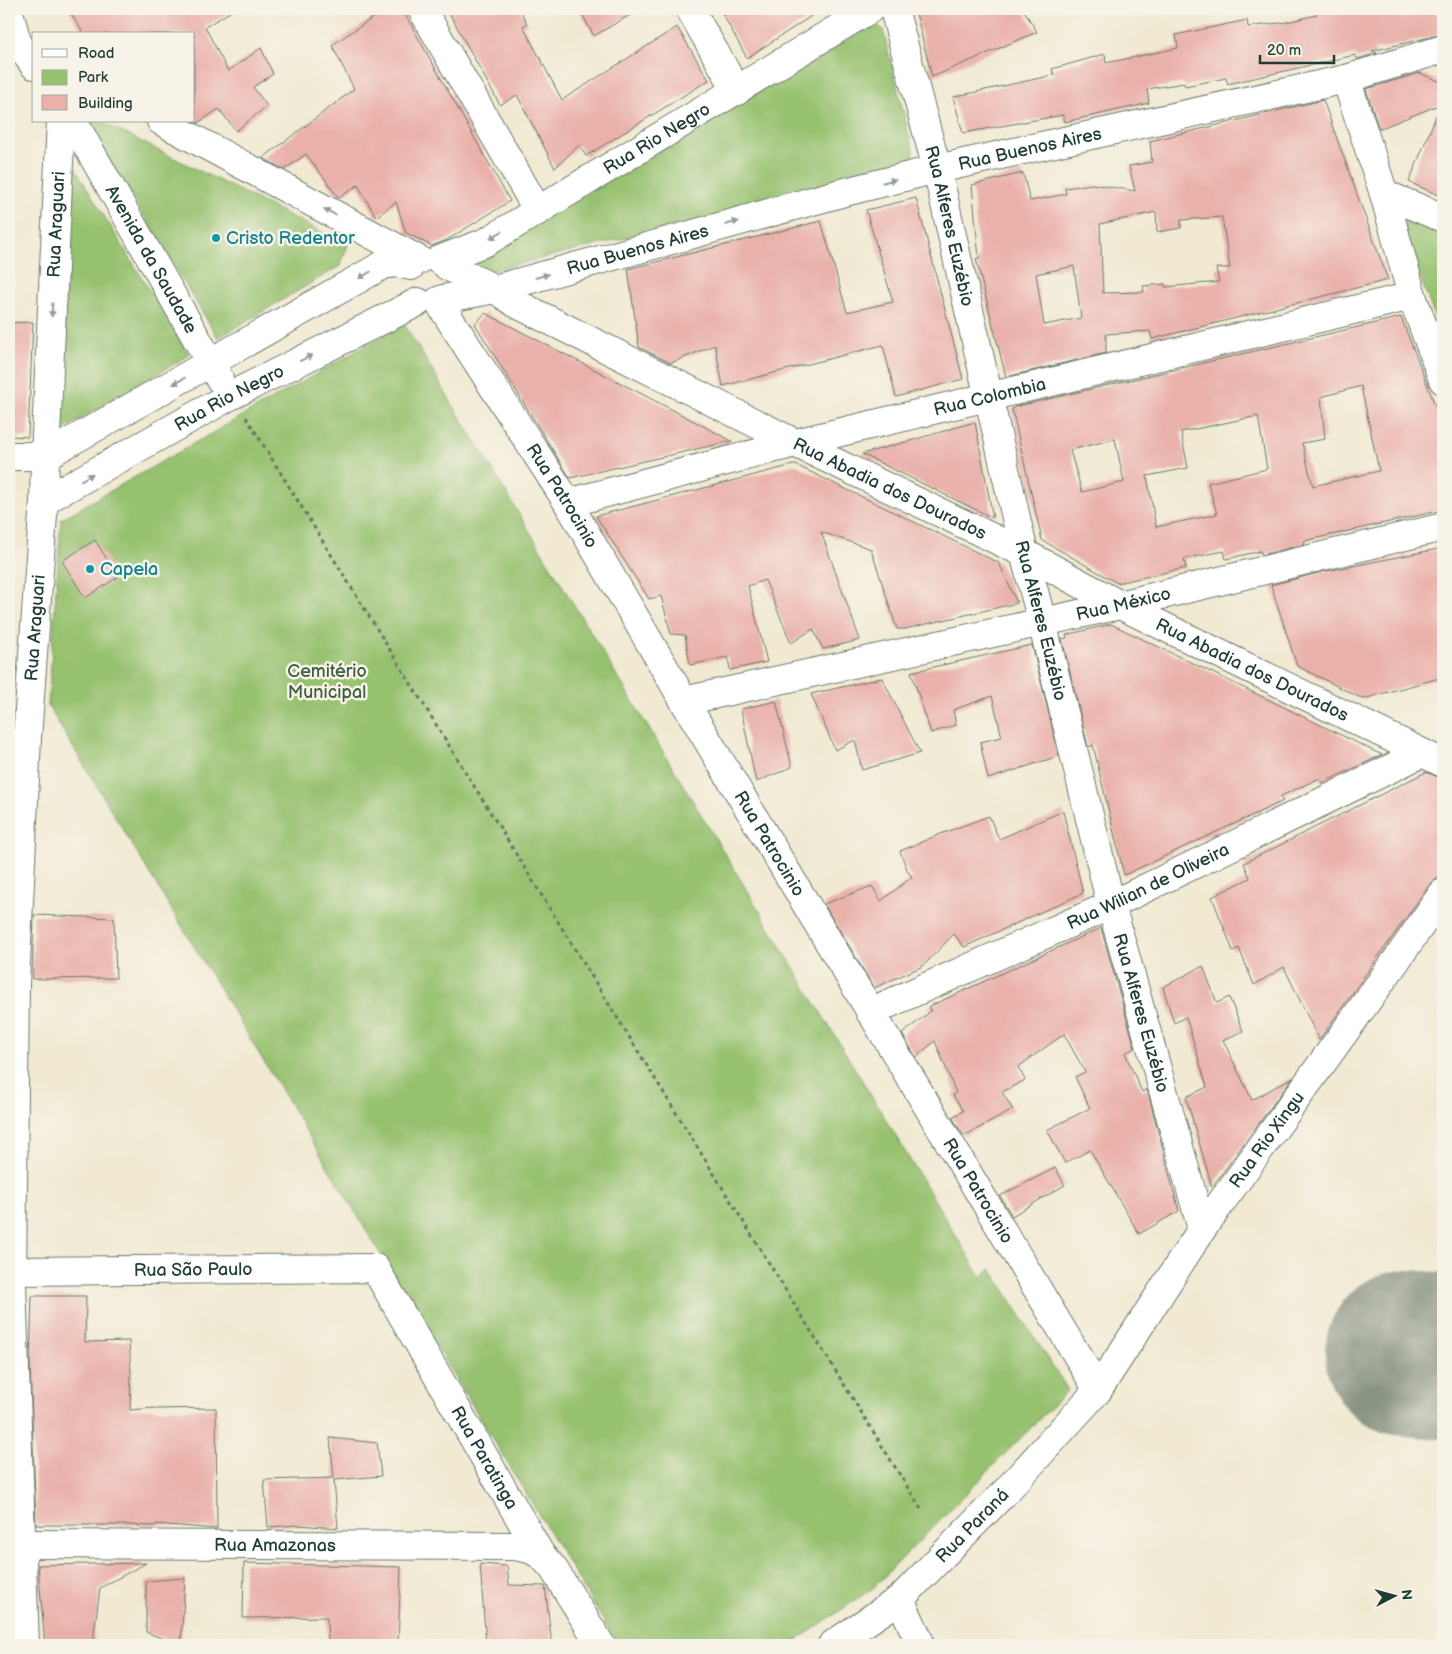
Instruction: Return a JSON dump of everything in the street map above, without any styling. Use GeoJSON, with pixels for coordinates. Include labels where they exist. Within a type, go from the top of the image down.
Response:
{"type":"FeatureCollection","features":[{"type":"Feature","properties":{"kind":"street"},"geometry":{"type":"LineString","coordinates":[[422,9],[538,211]]}},
{"type":"Feature","properties":{"kind":"street"},"geometry":{"type":"LineString","coordinates":[[690,9],[737,91]]}},
{"type":"Feature","properties":{"kind":"street","name":"Rua Rio Negro"},"geometry":{"type":"LineString","coordinates":[[44,456],[383,265],[429,263],[486,242],[870,9]]}},
{"type":"Feature","properties":{"kind":"street","name":"Rua Alferes Euzébio"},"geometry":{"type":"LineString","coordinates":[[894,9],[937,170],[1024,553],[1111,905],[1202,1229]]}},
{"type":"Feature","properties":{"kind":"street"},"geometry":{"type":"LineString","coordinates":[[9,12],[20,47],[32,62]]}},
{"type":"Feature","properties":{"kind":"street","name":"Rua Buenos Aires"},"geometry":{"type":"LineString","coordinates":[[433,301],[495,288],[841,193],[1346,79],[1443,50]]}},
{"type":"Feature","properties":{"kind":"street"},"geometry":{"type":"LineString","coordinates":[[1346,79],[1384,194],[1412,296],[1443,380]]}},
{"type":"Feature","properties":{"kind":"street","name":"Rua Araguari"},"geometry":{"type":"LineString","coordinates":[[25,1645],[14,1544],[11,1280],[12,984],[18,738],[44,501],[44,456],[61,122]]}},
{"type":"Feature","properties":{"kind":"street","name":"Avenida da Saudade"},"geometry":{"type":"LineString","coordinates":[[74,122],[210,364],[230,396]]}},
{"type":"Feature","properties":{"kind":"street","name":"Rua Abadia dos Dourados"},"geometry":{"type":"LineString","coordinates":[[163,122],[429,263],[495,288],[515,302],[795,443],[1024,553],[1120,605],[1433,758]]}},
{"type":"Feature","properties":{"kind":"street"},"geometry":{"type":"LineString","coordinates":[[1384,194],[1443,218]]}},
{"type":"Feature","properties":{"kind":"street"},"geometry":{"type":"LineString","coordinates":[[429,263],[451,276],[451,286],[433,301],[411,295],[406,285],[406,275],[429,263]]}},
{"type":"Feature","properties":{"kind":"street","name":"Rua Colombia"},"geometry":{"type":"LineString","coordinates":[[568,503],[795,443],[1412,296]]}},
{"type":"Feature","properties":{"kind":"street","name":"Rua Rio Negro"},"geometry":{"type":"LineString","coordinates":[[44,501],[230,396],[433,301]]}},
{"type":"Feature","properties":{"kind":"street","name":"Rua Patrocinio"},"geometry":{"type":"LineString","coordinates":[[433,301],[568,503],[684,701],[1098,1390]]}},
{"type":"Feature","properties":{"kind":"street"},"geometry":{"type":"LineString","coordinates":[[9,456],[44,456]]}},
{"type":"Feature","properties":{"kind":"street","name":"Rua México"},"geometry":{"type":"LineString","coordinates":[[684,701],[1120,605],[1443,527]]}},
{"type":"Feature","properties":{"kind":"street","name":"Rua Wilian de Oliveira"},"geometry":{"type":"LineString","coordinates":[[870,1012],[1111,905],[1433,758]]}},
{"type":"Feature","properties":{"kind":"street","name":"Rua Rio Xingu"},"geometry":{"type":"LineString","coordinates":[[1098,1390],[1202,1229],[1443,893]]}},
{"type":"Feature","properties":{"kind":"street","name":"Rua São Paulo"},"geometry":{"type":"LineString","coordinates":[[11,1280],[375,1268]]}},
{"type":"Feature","properties":{"kind":"street","name":"Rua Paratinga"},"geometry":{"type":"LineString","coordinates":[[375,1268],[541,1555],[553,1568],[601,1645]]}},
{"type":"Feature","properties":{"kind":"street","name":"Rua Paraná"},"geometry":{"type":"LineString","coordinates":[[832,1645],[900,1599],[1008,1489],[1098,1390]]}},
{"type":"Feature","properties":{"kind":"street","name":"Rua Amazonas"},"geometry":{"type":"LineString","coordinates":[[14,1544],[515,1546],[530,1549],[541,1555]]}},
{"type":"Feature","properties":{"kind":"street"},"geometry":{"type":"LineString","coordinates":[[900,1599],[921,1645]]}},
{"type":"Feature","properties":{"kind":"path"},"geometry":{"type":"LineString","coordinates":[[230,396],[245,415],[921,1509]]}},
{"type":"Feature","properties":{"kind":"green space"},"geometry":{"type":"Polygon","coordinates":[[[872,25],[878,25],[883,30],[917,167],[482,273],[475,268],[473,261],[872,25]]]}},
{"type":"Feature","properties":{"kind":"green space"},"geometry":{"type":"Polygon","coordinates":[[[87,122],[102,122],[348,245],[340,266],[218,338],[87,122]]]}},
{"type":"Feature","properties":{"kind":"green space"},"geometry":{"type":"Polygon","coordinates":[[[75,168],[189,355],[56,434],[75,168]]]}},
{"type":"Feature","properties":{"kind":"green space"},"geometry":{"type":"Polygon","coordinates":[[[1410,219],[1443,234],[1443,340],[1403,230],[1405,223],[1410,219]]]}},
{"type":"Feature","properties":{"kind":"green space","name":"Cemitério Municipal"},"geometry":{"type":"Polygon","coordinates":[[[404,324],[981,1277],[991,1269],[1068,1390],[873,1588],[790,1645],[618,1645],[48,706],[61,519],[404,324]]]}},
{"type":"Feature","properties":{"kind":"building"},"geometry":{"type":"Polygon","coordinates":[[[68,9],[235,9],[205,27],[228,71],[261,48],[273,74],[253,87],[267,106],[236,131],[219,109],[198,123],[195,122],[195,32],[83,32],[68,9]]]}},
{"type":"Feature","properties":{"kind":"building"},"geometry":{"type":"Polygon","coordinates":[[[386,9],[402,9],[510,201],[447,240],[432,246],[406,233],[396,202],[376,217],[358,185],[339,198],[306,154],[284,170],[263,158],[354,89],[332,45],[386,9]]]}},
{"type":"Feature","properties":{"kind":"building"},"geometry":{"type":"Polygon","coordinates":[[[447,9],[520,9],[527,24],[523,26],[562,100],[677,27],[709,80],[586,156],[579,145],[555,168],[517,95],[500,105],[447,9]]]}},
{"type":"Feature","properties":{"kind":"building"},"geometry":{"type":"Polygon","coordinates":[[[579,9],[640,9],[594,36],[579,9]]]}},
{"type":"Feature","properties":{"kind":"building"},"geometry":{"type":"Polygon","coordinates":[[[720,9],[822,9],[747,58],[720,9]]]}},
{"type":"Feature","properties":{"kind":"building"},"geometry":{"type":"Polygon","coordinates":[[[915,9],[1023,9],[1037,32],[932,77],[915,9]]]}},
{"type":"Feature","properties":{"kind":"building"},"geometry":{"type":"Polygon","coordinates":[[[1315,9],[1443,9],[1443,34],[1372,51],[1377,53],[1357,59],[1355,55],[1228,84],[1226,78],[1185,86],[1184,83],[1147,89],[1149,103],[1065,122],[1063,115],[963,133],[953,97],[1054,75],[1052,69],[1105,54],[1106,63],[1178,48],[1176,35],[1247,20],[1248,27],[1287,22],[1316,15],[1315,9]]]}},
{"type":"Feature","properties":{"kind":"building"},"geometry":{"type":"Polygon","coordinates":[[[1420,73],[1443,83],[1443,197],[1409,182],[1441,104],[1379,129],[1366,89],[1420,73]]]}},
{"type":"Feature","properties":{"kind":"building"},"geometry":{"type":"Polygon","coordinates":[[[1323,100],[1388,280],[1152,339],[1150,331],[1106,334],[1106,353],[1006,377],[976,259],[979,258],[972,185],[1023,173],[1030,201],[1066,194],[1065,188],[1092,184],[1135,191],[1129,166],[1152,162],[1150,141],[1323,100]],[[1156,212],[1100,224],[1103,293],[1144,292],[1143,286],[1165,284],[1165,287],[1219,282],[1216,268],[1230,268],[1222,217],[1181,220],[1181,228],[1157,232],[1156,212]],[[1074,266],[1036,274],[1044,325],[1081,318],[1074,266]]]}},
{"type":"Feature","properties":{"kind":"building"},"geometry":{"type":"Polygon","coordinates":[[[916,198],[963,379],[896,397],[883,345],[723,386],[715,345],[671,363],[639,347],[628,269],[821,221],[847,312],[893,302],[866,210],[916,198]]]}},
{"type":"Feature","properties":{"kind":"building"},"geometry":{"type":"Polygon","coordinates":[[[485,313],[732,441],[570,478],[475,324],[485,313]]]}},
{"type":"Feature","properties":{"kind":"building"},"geometry":{"type":"Polygon","coordinates":[[[1401,317],[1443,426],[1443,510],[1304,541],[1305,544],[1262,555],[1260,551],[1226,559],[1224,551],[1184,559],[1186,568],[1117,583],[1042,540],[1012,409],[1401,317]],[[1361,386],[1321,397],[1325,439],[1302,443],[1313,486],[1379,471],[1361,386]],[[1258,416],[1181,432],[1188,468],[1147,476],[1156,527],[1217,514],[1208,483],[1267,469],[1258,416]],[[1115,439],[1070,450],[1082,492],[1124,482],[1115,439]]]}},
{"type":"Feature","properties":{"kind":"building"},"geometry":{"type":"Polygon","coordinates":[[[33,322],[28,437],[9,436],[9,323],[33,322]]]}},
{"type":"Feature","properties":{"kind":"building"},"geometry":{"type":"Polygon","coordinates":[[[975,422],[993,518],[862,454],[906,442],[975,422]]]}},
{"type":"Feature","properties":{"kind":"building"},"geometry":{"type":"Polygon","coordinates":[[[793,465],[999,563],[1017,603],[905,629],[897,629],[871,549],[821,532],[860,640],[823,649],[813,629],[791,643],[765,580],[748,586],[767,662],[730,670],[728,657],[690,665],[685,635],[671,634],[661,596],[649,599],[596,516],[793,465]]]}},
{"type":"Feature","properties":{"kind":"building","name":"Capela"},"geometry":{"type":"Polygon","coordinates":[[[95,540],[118,577],[85,598],[62,561],[95,540]]]}},
{"type":"Feature","properties":{"kind":"building"},"geometry":{"type":"Polygon","coordinates":[[[1443,548],[1443,677],[1363,699],[1297,666],[1271,585],[1322,572],[1443,548]]]}},
{"type":"Feature","properties":{"kind":"building"},"geometry":{"type":"Polygon","coordinates":[[[1111,624],[1382,755],[1322,783],[1320,778],[1281,796],[1283,801],[1124,875],[1093,745],[1088,747],[1062,639],[1067,638],[1066,635],[1111,624]]]}},
{"type":"Feature","properties":{"kind":"building"},"geometry":{"type":"Polygon","coordinates":[[[1032,645],[1059,756],[988,779],[980,742],[1002,737],[992,696],[953,710],[956,725],[931,733],[911,672],[1032,645]]]}},
{"type":"Feature","properties":{"kind":"building"},"geometry":{"type":"Polygon","coordinates":[[[882,678],[920,753],[862,770],[855,740],[835,750],[811,694],[882,678]]]}},
{"type":"Feature","properties":{"kind":"building"},"geometry":{"type":"Polygon","coordinates":[[[776,701],[792,767],[756,782],[741,709],[776,701]]]}},
{"type":"Feature","properties":{"kind":"building"},"geometry":{"type":"Polygon","coordinates":[[[1426,772],[1443,779],[1443,871],[1430,884],[1319,1040],[1284,967],[1254,985],[1239,948],[1233,951],[1212,897],[1250,878],[1244,863],[1426,772]]]}},
{"type":"Feature","properties":{"kind":"building"},"geometry":{"type":"Polygon","coordinates":[[[1063,811],[1083,893],[964,947],[954,934],[923,966],[874,988],[824,904],[872,886],[881,901],[912,877],[908,872],[900,851],[938,835],[989,816],[999,839],[1063,811]]]}},
{"type":"Feature","properties":{"kind":"building"},"geometry":{"type":"Polygon","coordinates":[[[34,915],[114,918],[116,978],[32,979],[34,915]]]}},
{"type":"Feature","properties":{"kind":"building"},"geometry":{"type":"Polygon","coordinates":[[[1101,928],[1135,1048],[1125,1053],[1142,1092],[1147,1089],[1179,1211],[1139,1234],[1090,1150],[1065,1163],[1047,1130],[1090,1108],[1075,1077],[1085,1072],[1064,1034],[1018,1067],[1025,1080],[1002,1092],[1013,1110],[964,1136],[952,1117],[963,1111],[953,1095],[956,1093],[935,1041],[916,1057],[902,1034],[931,1011],[928,1007],[1101,928]]]}},
{"type":"Feature","properties":{"kind":"building"},"geometry":{"type":"Polygon","coordinates":[[[1203,966],[1217,1003],[1229,997],[1243,1031],[1223,1040],[1252,1100],[1293,1077],[1212,1187],[1186,1097],[1207,1087],[1186,1017],[1174,1023],[1163,987],[1203,966]]]}},
{"type":"Feature","properties":{"kind":"building"},"geometry":{"type":"Polygon","coordinates":[[[1055,1168],[1065,1185],[1012,1216],[1000,1196],[1055,1168]]]}},
{"type":"Feature","properties":{"kind":"building"},"geometry":{"type":"Polygon","coordinates":[[[32,1296],[86,1296],[85,1342],[129,1341],[131,1372],[130,1410],[216,1408],[217,1529],[156,1524],[156,1526],[36,1525],[30,1363],[32,1296]]]}},
{"type":"Feature","properties":{"kind":"building"},"geometry":{"type":"Polygon","coordinates":[[[330,1438],[377,1443],[381,1476],[334,1480],[338,1528],[298,1525],[268,1527],[264,1480],[334,1478],[330,1438]]]}},
{"type":"Feature","properties":{"kind":"building"},"geometry":{"type":"Polygon","coordinates":[[[146,1563],[100,1588],[94,1645],[45,1645],[38,1565],[146,1563]]]}},
{"type":"Feature","properties":{"kind":"building"},"geometry":{"type":"Polygon","coordinates":[[[244,1563],[401,1567],[398,1645],[328,1645],[327,1617],[243,1618],[244,1563]]]}},
{"type":"Feature","properties":{"kind":"building"},"geometry":{"type":"Polygon","coordinates":[[[480,1564],[507,1566],[509,1585],[545,1586],[552,1645],[486,1645],[480,1564]]]}},
{"type":"Feature","properties":{"kind":"building"},"geometry":{"type":"Polygon","coordinates":[[[185,1578],[180,1645],[146,1632],[146,1581],[185,1578]]]}},
{"type":"Feature","properties":{"kind":"runway"},"geometry":{"type":"LineString","coordinates":[[1408,1353],[1443,1356]]}},
{"type":"Feature","properties":{"kind":"place","name":"Cristo Redentor"},"geometry":{"type":"Point","coordinates":[216,238]}},
{"type":"Feature","properties":{"kind":"place","name":"Capela"},"geometry":{"type":"Point","coordinates":[90,569]}}]}
